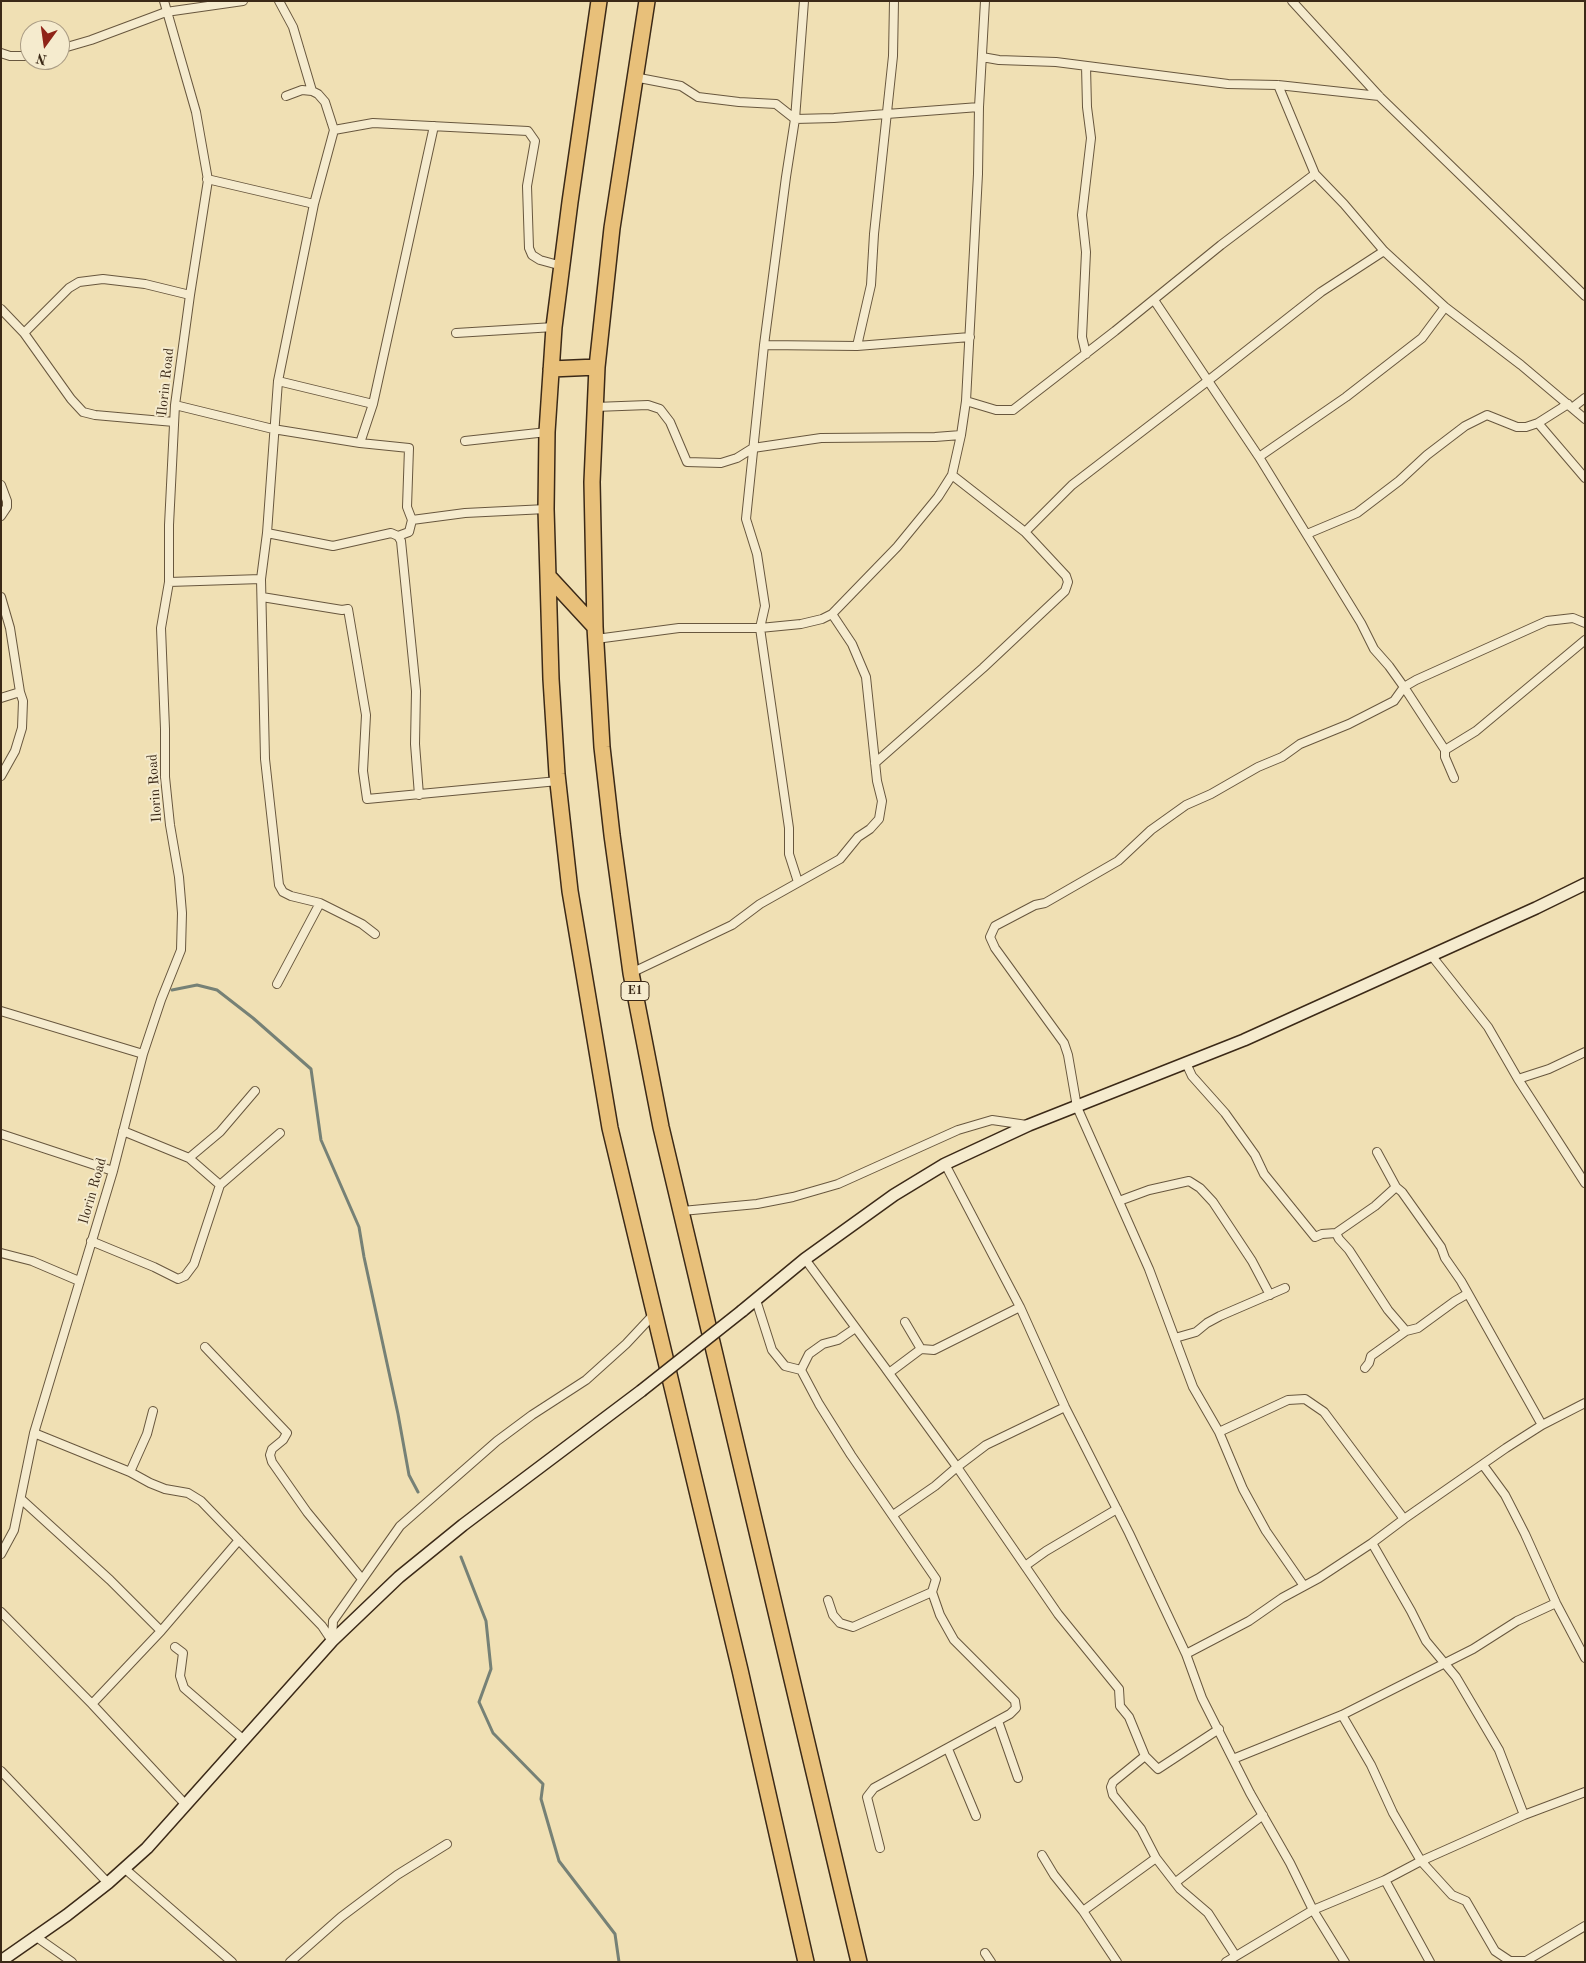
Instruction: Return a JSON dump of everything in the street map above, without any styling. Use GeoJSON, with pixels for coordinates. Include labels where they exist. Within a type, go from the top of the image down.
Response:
{"type":"FeatureCollection","features":[{"type":"Feature","properties":{"kind":"highway"},"geometry":{"type":"LineString","coordinates":[[599,1],[554,327],[547,432],[546,509],[551,679],[558,781],[570,891],[610,1128],[738,1660],[806,1962]]}},
{"type":"Feature","properties":{"kind":"highway","name":"E1"},"geometry":{"type":"LineString","coordinates":[[647,1],[612,228],[597,367],[592,482],[595,633],[602,747],[612,834],[632,973],[661,1126],[858,1962]]}},
{"type":"Feature","properties":{"kind":"highway"},"geometry":{"type":"LineString","coordinates":[[552,368],[597,367]]}},
{"type":"Feature","properties":{"kind":"highway"},"geometry":{"type":"LineString","coordinates":[[548,576],[595,633]]}},
{"type":"Feature","properties":{"kind":"main road"},"geometry":{"type":"LineString","coordinates":[[1,1961],[67,1915],[108,1883],[147,1848],[332,1641],[399,1577],[641,1391],[805,1259],[894,1196],[945,1164],[1029,1125],[1186,1063],[1311,1010],[1585,884]]}},
{"type":"Feature","properties":{"kind":"street","name":"Ilorin Road"},"geometry":{"type":"LineString","coordinates":[[1,1554],[14,1530],[34,1434],[113,1171],[142,1054],[161,1000],[179,958],[182,938],[179,877],[170,825],[165,777],[161,628],[169,582],[169,525],[175,405],[208,170],[196,112],[164,1]]}},
{"type":"Feature","properties":{"kind":"street"},"geometry":{"type":"LineString","coordinates":[[70,46],[166,12],[243,1]]}},
{"type":"Feature","properties":{"kind":"street"},"geometry":{"type":"LineString","coordinates":[[279,1],[293,27],[312,90],[325,102],[334,130],[314,204],[278,381],[273,429],[267,533],[261,580],[264,759],[279,885],[283,892],[291,896],[320,903],[362,924],[374,934]]}},
{"type":"Feature","properties":{"kind":"street"},"geometry":{"type":"LineString","coordinates":[[798,882],[789,854],[789,828],[760,628],[765,606],[757,554],[746,519],[764,345],[784,187],[795,119],[804,1]]}},
{"type":"Feature","properties":{"kind":"street"},"geometry":{"type":"LineString","coordinates":[[857,346],[871,285],[874,234],[893,56],[894,1]]}},
{"type":"Feature","properties":{"kind":"street"},"geometry":{"type":"LineString","coordinates":[[595,633],[679,628],[760,628],[801,624],[822,619],[832,614],[897,547],[938,497],[952,475],[962,435],[966,401],[985,1]]}},
{"type":"Feature","properties":{"kind":"street"},"geometry":{"type":"LineString","coordinates":[[1292,1],[1379,96],[1585,296]]}},
{"type":"Feature","properties":{"kind":"street"},"geometry":{"type":"LineString","coordinates":[[1,54],[20,55]]}},
{"type":"Feature","properties":{"kind":"street"},"geometry":{"type":"LineString","coordinates":[[982,58],[1056,62],[1228,84],[1278,84],[1379,96]]}},
{"type":"Feature","properties":{"kind":"street"},"geometry":{"type":"LineString","coordinates":[[1086,66],[1087,108],[1091,138],[1082,215],[1086,252],[1082,337],[1086,354]]}},
{"type":"Feature","properties":{"kind":"street"},"geometry":{"type":"LineString","coordinates":[[634,77],[682,86],[698,97],[776,104],[795,119],[834,118],[979,107]]}},
{"type":"Feature","properties":{"kind":"street"},"geometry":{"type":"LineString","coordinates":[[1278,84],[1315,174],[1384,250],[1445,307],[1521,365],[1585,419]]}},
{"type":"Feature","properties":{"kind":"street"},"geometry":{"type":"LineString","coordinates":[[286,96],[302,90],[312,90]]}},
{"type":"Feature","properties":{"kind":"street"},"geometry":{"type":"LineString","coordinates":[[334,130],[373,122],[528,130],[535,141],[527,186],[529,248],[532,255],[540,260],[562,266]]}},
{"type":"Feature","properties":{"kind":"street"},"geometry":{"type":"LineString","coordinates":[[360,443],[372,404],[434,126]]}},
{"type":"Feature","properties":{"kind":"street"},"geometry":{"type":"LineString","coordinates":[[966,401],[996,410],[1013,410],[1154,300],[1220,245],[1315,174]]}},
{"type":"Feature","properties":{"kind":"street"},"geometry":{"type":"LineString","coordinates":[[207,180],[314,204]]}},
{"type":"Feature","properties":{"kind":"street"},"geometry":{"type":"LineString","coordinates":[[1025,532],[1072,485],[1321,292],[1384,250]]}},
{"type":"Feature","properties":{"kind":"street"},"geometry":{"type":"LineString","coordinates":[[24,333],[69,288],[79,282],[103,279],[145,284],[190,295]]}},
{"type":"Feature","properties":{"kind":"street"},"geometry":{"type":"LineString","coordinates":[[1154,300],[1259,457],[1361,623],[1374,649],[1404,687],[1445,750],[1445,757],[1454,778]]}},
{"type":"Feature","properties":{"kind":"street"},"geometry":{"type":"LineString","coordinates":[[1259,457],[1346,397],[1422,338],[1445,307]]}},
{"type":"Feature","properties":{"kind":"street"},"geometry":{"type":"LineString","coordinates":[[1,309],[24,333],[71,400],[83,412],[95,415],[174,422]]}},
{"type":"Feature","properties":{"kind":"street"},"geometry":{"type":"LineString","coordinates":[[456,333],[554,327]]}},
{"type":"Feature","properties":{"kind":"street"},"geometry":{"type":"LineString","coordinates":[[764,345],[857,346],[970,337]]}},
{"type":"Feature","properties":{"kind":"street"},"geometry":{"type":"LineString","coordinates":[[278,381],[372,404]]}},
{"type":"Feature","properties":{"kind":"street"},"geometry":{"type":"LineString","coordinates":[[1307,534],[1357,513],[1399,481],[1427,455],[1481,416],[1487,415],[1517,427],[1526,427],[1538,423],[1585,398]]}},
{"type":"Feature","properties":{"kind":"street"},"geometry":{"type":"LineString","coordinates":[[175,405],[273,429],[360,443],[409,448],[407,507],[412,520],[409,532],[398,536],[391,534],[333,546],[267,533]]}},
{"type":"Feature","properties":{"kind":"street"},"geometry":{"type":"LineString","coordinates":[[595,407],[648,406],[660,409],[670,422],[687,462],[721,463],[737,458],[753,448],[821,438],[935,438],[962,435]]}},
{"type":"Feature","properties":{"kind":"street"},"geometry":{"type":"LineString","coordinates":[[1538,423],[1585,478]]}},
{"type":"Feature","properties":{"kind":"street"},"geometry":{"type":"LineString","coordinates":[[465,441],[547,432]]}},
{"type":"Feature","properties":{"kind":"street"},"geometry":{"type":"LineString","coordinates":[[875,763],[983,668],[1064,591],[1068,582],[1066,576],[1025,532],[952,475]]}},
{"type":"Feature","properties":{"kind":"street"},"geometry":{"type":"LineString","coordinates":[[1,485],[7,501],[7,507],[1,516]]}},
{"type":"Feature","properties":{"kind":"street"},"geometry":{"type":"LineString","coordinates":[[412,520],[465,513],[546,509]]}},
{"type":"Feature","properties":{"kind":"street"},"geometry":{"type":"LineString","coordinates":[[398,536],[401,541],[416,691],[415,744],[419,795]]}},
{"type":"Feature","properties":{"kind":"street"},"geometry":{"type":"LineString","coordinates":[[169,582],[261,580]]}},
{"type":"Feature","properties":{"kind":"street"},"geometry":{"type":"LineString","coordinates":[[1,597],[10,628],[20,692],[24,700],[22,728],[15,750],[1,776]]}},
{"type":"Feature","properties":{"kind":"street"},"geometry":{"type":"LineString","coordinates":[[262,597],[342,610],[348,609],[366,715],[363,770],[367,799],[558,781]]}},
{"type":"Feature","properties":{"kind":"street"},"geometry":{"type":"LineString","coordinates":[[632,973],[732,924],[760,904],[840,860],[858,837],[870,829],[879,819],[882,801],[875,763],[866,677],[852,644],[832,614]]}},
{"type":"Feature","properties":{"kind":"street"},"geometry":{"type":"LineString","coordinates":[[1304,1586],[1266,1531],[1243,1489],[1219,1432],[1194,1387],[1149,1270],[1077,1107],[1068,1055],[1064,1043],[995,948],[990,937],[995,926],[1035,905],[1045,903],[1118,861],[1151,830],[1186,805],[1211,794],[1258,766],[1282,757],[1300,744],[1349,724],[1394,701],[1404,687],[1458,660],[1546,621],[1573,618],[1585,623]]}},
{"type":"Feature","properties":{"kind":"street"},"geometry":{"type":"LineString","coordinates":[[1445,750],[1476,732],[1585,640]]}},
{"type":"Feature","properties":{"kind":"street"},"geometry":{"type":"LineString","coordinates":[[1,698],[20,692]]}},
{"type":"Feature","properties":{"kind":"street"},"geometry":{"type":"LineString","coordinates":[[277,984],[320,903]]}},
{"type":"Feature","properties":{"kind":"street"},"geometry":{"type":"LineString","coordinates":[[1431,955],[1488,1028],[1518,1079],[1585,1183]]}},
{"type":"Feature","properties":{"kind":"street"},"geometry":{"type":"LineString","coordinates":[[1,1011],[142,1054]]}},
{"type":"Feature","properties":{"kind":"street"},"geometry":{"type":"LineString","coordinates":[[1518,1079],[1549,1069],[1585,1052]]}},
{"type":"Feature","properties":{"kind":"street"},"geometry":{"type":"LineString","coordinates":[[1186,1063],[1192,1076],[1225,1113],[1255,1155],[1264,1174],[1315,1237],[1336,1232],[1375,1206],[1396,1188]]}},
{"type":"Feature","properties":{"kind":"street"},"geometry":{"type":"LineString","coordinates":[[189,1158],[220,1132],[255,1091]]}},
{"type":"Feature","properties":{"kind":"street"},"geometry":{"type":"LineString","coordinates":[[682,1211],[757,1204],[793,1197],[838,1184],[958,1130],[992,1120],[1029,1125]]}},
{"type":"Feature","properties":{"kind":"street"},"geometry":{"type":"LineString","coordinates":[[123,1130],[189,1158],[220,1185]]}},
{"type":"Feature","properties":{"kind":"street"},"geometry":{"type":"LineString","coordinates":[[91,1242],[154,1267],[178,1279],[184,1276],[194,1264],[220,1185],[280,1133]]}},
{"type":"Feature","properties":{"kind":"street"},"geometry":{"type":"LineString","coordinates":[[1,1134],[113,1171]]}},
{"type":"Feature","properties":{"kind":"street"},"geometry":{"type":"LineString","coordinates":[[1377,1152],[1396,1188],[1402,1192],[1441,1247],[1445,1258],[1542,1425]]}},
{"type":"Feature","properties":{"kind":"street"},"geometry":{"type":"LineString","coordinates":[[945,1164],[1020,1307],[1065,1407],[1117,1509],[1186,1654],[1202,1698],[1250,1793],[1313,1910],[1345,1962]]}},
{"type":"Feature","properties":{"kind":"street"},"geometry":{"type":"LineString","coordinates":[[1119,1200],[1149,1190],[1189,1181],[1200,1188],[1213,1202],[1252,1261],[1270,1295]]}},
{"type":"Feature","properties":{"kind":"street"},"geometry":{"type":"LineString","coordinates":[[1336,1232],[1388,1310],[1406,1331]]}},
{"type":"Feature","properties":{"kind":"street"},"geometry":{"type":"LineString","coordinates":[[1,1253],[32,1261],[79,1280]]}},
{"type":"Feature","properties":{"kind":"street"},"geometry":{"type":"LineString","coordinates":[[805,1259],[854,1329],[886,1369],[956,1466],[1058,1614],[1118,1689],[1120,1706],[1129,1717],[1145,1756],[1158,1769],[1219,1730]]}},
{"type":"Feature","properties":{"kind":"street"},"geometry":{"type":"LineString","coordinates":[[1175,1338],[1196,1332],[1220,1316],[1285,1288]]}},
{"type":"Feature","properties":{"kind":"street"},"geometry":{"type":"LineString","coordinates":[[1365,1368],[1371,1356],[1406,1331],[1418,1328],[1467,1294]]}},
{"type":"Feature","properties":{"kind":"street"},"geometry":{"type":"LineString","coordinates":[[756,1300],[772,1350],[785,1366],[801,1370],[846,1448],[936,1579],[932,1592],[940,1615],[954,1640],[1015,1701],[1016,1708],[1010,1714],[874,1788],[867,1797],[880,1848]]}},
{"type":"Feature","properties":{"kind":"street"},"geometry":{"type":"LineString","coordinates":[[886,1369],[888,1373],[920,1349],[934,1350],[1020,1307]]}},
{"type":"Feature","properties":{"kind":"street"},"geometry":{"type":"LineString","coordinates":[[332,1641],[333,1621],[400,1526],[497,1441],[532,1415],[586,1380],[626,1344],[655,1313]]}},
{"type":"Feature","properties":{"kind":"street"},"geometry":{"type":"LineString","coordinates":[[906,1322],[920,1349]]}},
{"type":"Feature","properties":{"kind":"street"},"geometry":{"type":"LineString","coordinates":[[801,1370],[809,1354],[823,1344],[838,1340],[854,1329]]}},
{"type":"Feature","properties":{"kind":"street"},"geometry":{"type":"LineString","coordinates":[[204,1347],[287,1433],[283,1440],[272,1449],[270,1455],[272,1462],[306,1512],[362,1580]]}},
{"type":"Feature","properties":{"kind":"street"},"geometry":{"type":"LineString","coordinates":[[1219,1432],[1288,1400],[1305,1399],[1324,1412],[1404,1519]]}},
{"type":"Feature","properties":{"kind":"street"},"geometry":{"type":"LineString","coordinates":[[1186,1654],[1250,1621],[1282,1598],[1372,1543],[1506,1448],[1542,1425],[1584,1405]]}},
{"type":"Feature","properties":{"kind":"street"},"geometry":{"type":"LineString","coordinates":[[893,1515],[935,1486],[956,1466],[986,1444],[1065,1407]]}},
{"type":"Feature","properties":{"kind":"street"},"geometry":{"type":"LineString","coordinates":[[130,1472],[147,1434],[153,1412]]}},
{"type":"Feature","properties":{"kind":"street"},"geometry":{"type":"LineString","coordinates":[[34,1434],[130,1472],[165,1489],[188,1493],[201,1501],[322,1626],[332,1641]]}},
{"type":"Feature","properties":{"kind":"street"},"geometry":{"type":"LineString","coordinates":[[1484,1465],[1505,1495],[1556,1603],[1585,1658]]}},
{"type":"Feature","properties":{"kind":"street"},"geometry":{"type":"LineString","coordinates":[[21,1499],[110,1580],[161,1631]]}},
{"type":"Feature","properties":{"kind":"street"},"geometry":{"type":"LineString","coordinates":[[1025,1566],[1046,1551],[1117,1509]]}},
{"type":"Feature","properties":{"kind":"street"},"geometry":{"type":"LineString","coordinates":[[92,1704],[161,1631],[239,1540]]}},
{"type":"Feature","properties":{"kind":"street"},"geometry":{"type":"LineString","coordinates":[[1372,1543],[1426,1641],[1456,1677],[1499,1750],[1524,1816]]}},
{"type":"Feature","properties":{"kind":"street"},"geometry":{"type":"LineString","coordinates":[[828,1600],[832,1615],[840,1623],[853,1627],[932,1592]]}},
{"type":"Feature","properties":{"kind":"street"},"geometry":{"type":"LineString","coordinates":[[1233,1759],[1342,1715],[1473,1649],[1517,1621],[1556,1603]]}},
{"type":"Feature","properties":{"kind":"street"},"geometry":{"type":"LineString","coordinates":[[1,1612],[92,1704],[185,1804]]}},
{"type":"Feature","properties":{"kind":"street"},"geometry":{"type":"LineString","coordinates":[[175,1647],[183,1653],[180,1676],[184,1688],[244,1740]]}},
{"type":"Feature","properties":{"kind":"street"},"geometry":{"type":"LineString","coordinates":[[1342,1715],[1371,1765],[1393,1813],[1421,1861],[1452,1895],[1466,1901],[1495,1951],[1510,1961],[1525,1961],[1539,1958],[1585,1926]]}},
{"type":"Feature","properties":{"kind":"street"},"geometry":{"type":"LineString","coordinates":[[998,1721],[1018,1778]]}},
{"type":"Feature","properties":{"kind":"street"},"geometry":{"type":"LineString","coordinates":[[948,1749],[976,1816]]}},
{"type":"Feature","properties":{"kind":"street"},"geometry":{"type":"LineString","coordinates":[[1145,1756],[1113,1782],[1111,1788],[1113,1795],[1141,1829],[1156,1858],[1180,1889],[1208,1913],[1235,1955]]}},
{"type":"Feature","properties":{"kind":"street"},"geometry":{"type":"LineString","coordinates":[[1,1771],[108,1883]]}},
{"type":"Feature","properties":{"kind":"street"},"geometry":{"type":"LineString","coordinates":[[1226,1962],[1313,1910],[1385,1880],[1421,1861],[1524,1816],[1585,1792]]}},
{"type":"Feature","properties":{"kind":"street"},"geometry":{"type":"LineString","coordinates":[[1176,1882],[1263,1815]]}},
{"type":"Feature","properties":{"kind":"street"},"geometry":{"type":"LineString","coordinates":[[290,1962],[340,1917],[397,1876],[448,1844]]}},
{"type":"Feature","properties":{"kind":"street"},"geometry":{"type":"LineString","coordinates":[[1042,1855],[1054,1875],[1083,1911],[1117,1962]]}},
{"type":"Feature","properties":{"kind":"street"},"geometry":{"type":"LineString","coordinates":[[1083,1911],[1156,1858]]}},
{"type":"Feature","properties":{"kind":"street"},"geometry":{"type":"LineString","coordinates":[[124,1868],[232,1962]]}},
{"type":"Feature","properties":{"kind":"street"},"geometry":{"type":"LineString","coordinates":[[1385,1880],[1408,1926],[1430,1962]]}},
{"type":"Feature","properties":{"kind":"street"},"geometry":{"type":"LineString","coordinates":[[35,1936],[72,1962]]}},
{"type":"Feature","properties":{"kind":"street"},"geometry":{"type":"LineString","coordinates":[[985,1953],[991,1962]]}},
{"type":"Feature","properties":{"kind":"waterway"},"geometry":{"type":"LineString","coordinates":[[172,990],[197,985],[217,990],[253,1018],[311,1069],[321,1140],[359,1227],[409,1475],[418,1492]]}},
{"type":"Feature","properties":{"kind":"waterway"},"geometry":{"type":"LineString","coordinates":[[461,1557],[486,1621],[491,1669],[479,1702],[493,1733],[543,1784],[541,1799],[559,1861],[615,1934],[619,1962]]}}]}
